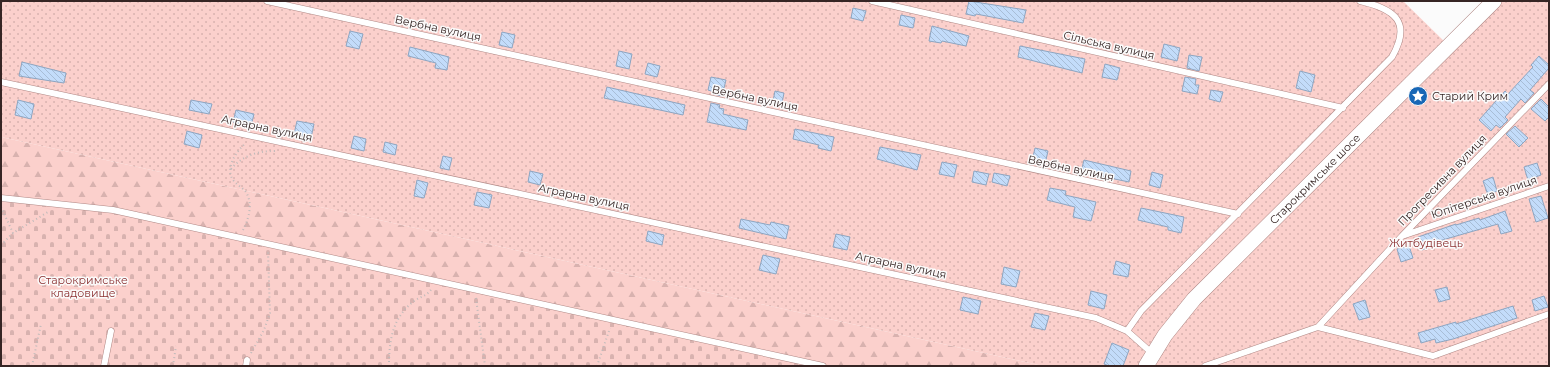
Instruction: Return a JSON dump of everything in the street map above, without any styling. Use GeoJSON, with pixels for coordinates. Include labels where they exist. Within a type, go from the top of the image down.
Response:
{"type":"FeatureCollection","features":[{"type":"Feature","properties":{"kind":"street","name":"Старокримське шосе"},"geometry":{"type":"LineString","coordinates":[[1150,360],[1165,335],[1194,299],[1494,1]]}},
{"type":"Feature","properties":{"kind":"lane","name":"Вербна вулиця"},"geometry":{"type":"LineString","coordinates":[[267,1],[1238,214]]}},
{"type":"Feature","properties":{"kind":"lane","name":"Сільська вулиця"},"geometry":{"type":"LineString","coordinates":[[872,1],[1343,108]]}},
{"type":"Feature","properties":{"kind":"lane"},"geometry":{"type":"LineString","coordinates":[[1126,331],[1141,311],[1392,57],[1402,35],[1400,24],[1392,13],[1374,4],[1360,1]]}},
{"type":"Feature","properties":{"kind":"lane","name":"Аграрна вулиця"},"geometry":{"type":"LineString","coordinates":[[1,82],[1096,318],[1126,331],[1150,360]]}},
{"type":"Feature","properties":{"kind":"lane","name":"Прогресивна вулиця"},"geometry":{"type":"LineString","coordinates":[[1318,326],[1402,236],[1549,84]]}},
{"type":"Feature","properties":{"kind":"lane","name":"Юпітерська вулиця"},"geometry":{"type":"LineString","coordinates":[[1402,236],[1549,186]]}},
{"type":"Feature","properties":{"kind":"lane"},"geometry":{"type":"LineString","coordinates":[[1,198],[113,210],[612,321],[823,366]]}},
{"type":"Feature","properties":{"kind":"lane"},"geometry":{"type":"LineString","coordinates":[[1205,366],[1318,326],[1433,356],[1549,314]]}},
{"type":"Feature","properties":{"kind":"lane"},"geometry":{"type":"LineString","coordinates":[[104,366],[111,330]]}},
{"type":"Feature","properties":{"kind":"path"},"geometry":{"type":"LineString","coordinates":[[239,238],[246,223],[250,208],[247,194],[232,180],[230,170],[233,159],[238,150],[254,136]]}},
{"type":"Feature","properties":{"kind":"path"},"geometry":{"type":"LineString","coordinates":[[230,170],[238,161],[249,155],[279,150]]}},
{"type":"Feature","properties":{"kind":"path"},"geometry":{"type":"LineString","coordinates":[[1,245],[13,233],[61,204]]}},
{"type":"Feature","properties":{"kind":"path"},"geometry":{"type":"LineString","coordinates":[[1,206],[13,233]]}},
{"type":"Feature","properties":{"kind":"path"},"geometry":{"type":"LineString","coordinates":[[246,363],[264,330],[270,312],[268,245]]}},
{"type":"Feature","properties":{"kind":"path"},"geometry":{"type":"LineString","coordinates":[[390,366],[389,345],[393,329],[405,310],[413,301],[429,294],[436,282]]}},
{"type":"Feature","properties":{"kind":"path"},"geometry":{"type":"LineString","coordinates":[[477,291],[476,303],[485,366]]}},
{"type":"Feature","properties":{"kind":"path"},"geometry":{"type":"LineString","coordinates":[[598,366],[612,321]]}},
{"type":"Feature","properties":{"kind":"path"},"geometry":{"type":"LineString","coordinates":[[32,366],[41,324]]}},
{"type":"Feature","properties":{"kind":"path"},"geometry":{"type":"LineString","coordinates":[[173,366],[176,346]]}},
{"type":"Feature","properties":{"kind":"green space","name":"Житбудівець"},"geometry":{"type":"Polygon","coordinates":[[[1,1],[1403,1],[1449,46],[1494,1],[1549,1],[1549,366],[1043,366],[1,137],[1,1]]]}},
{"type":"Feature","properties":{"kind":"green space"},"geometry":{"type":"Polygon","coordinates":[[[1,137],[1043,366],[823,366],[1,198],[1,137]]]}},
{"type":"Feature","properties":{"kind":"green space","name":"Старокримське кладовище"},"geometry":{"type":"Polygon","coordinates":[[[1,198],[113,210],[823,366],[1,366],[1,198]]]}},
{"type":"Feature","properties":{"kind":"building"},"geometry":{"type":"Polygon","coordinates":[[[969,1],[1026,10],[1023,23],[976,14],[975,16],[966,14],[969,1]]]}},
{"type":"Feature","properties":{"kind":"building"},"geometry":{"type":"Polygon","coordinates":[[[853,8],[866,11],[863,21],[851,18],[853,8]]]}},
{"type":"Feature","properties":{"kind":"building"},"geometry":{"type":"Polygon","coordinates":[[[901,15],[915,18],[913,28],[899,25],[901,15]]]}},
{"type":"Feature","properties":{"kind":"building"},"geometry":{"type":"Polygon","coordinates":[[[932,26],[969,36],[966,46],[942,41],[941,43],[929,41],[932,26]]]}},
{"type":"Feature","properties":{"kind":"building"},"geometry":{"type":"Polygon","coordinates":[[[350,31],[363,34],[359,49],[346,46],[350,31]]]}},
{"type":"Feature","properties":{"kind":"building"},"geometry":{"type":"Polygon","coordinates":[[[502,32],[515,35],[512,48],[499,45],[502,32]]]}},
{"type":"Feature","properties":{"kind":"building"},"geometry":{"type":"Polygon","coordinates":[[[1164,44],[1180,48],[1177,61],[1161,57],[1164,44]]]}},
{"type":"Feature","properties":{"kind":"building"},"geometry":{"type":"Polygon","coordinates":[[[1020,46],[1085,59],[1082,73],[1018,57],[1020,46]]]}},
{"type":"Feature","properties":{"kind":"building"},"geometry":{"type":"Polygon","coordinates":[[[410,47],[449,57],[447,70],[435,68],[436,63],[408,56],[410,47]]]}},
{"type":"Feature","properties":{"kind":"building"},"geometry":{"type":"Polygon","coordinates":[[[619,51],[632,54],[629,69],[616,66],[619,51]]]}},
{"type":"Feature","properties":{"kind":"building"},"geometry":{"type":"Polygon","coordinates":[[[1189,55],[1202,57],[1199,71],[1187,68],[1189,55]]]}},
{"type":"Feature","properties":{"kind":"building"},"geometry":{"type":"Polygon","coordinates":[[[1539,56],[1549,65],[1549,68],[1530,90],[1534,93],[1525,103],[1521,99],[1505,117],[1508,120],[1500,128],[1496,125],[1491,131],[1479,120],[1505,91],[1508,94],[1533,67],[1531,65],[1539,56]]]}},
{"type":"Feature","properties":{"kind":"building"},"geometry":{"type":"Polygon","coordinates":[[[22,62],[66,73],[64,83],[19,76],[22,62]]]}},
{"type":"Feature","properties":{"kind":"building"},"geometry":{"type":"Polygon","coordinates":[[[648,63],[660,66],[657,77],[645,74],[648,63]]]}},
{"type":"Feature","properties":{"kind":"building"},"geometry":{"type":"Polygon","coordinates":[[[1105,64],[1120,68],[1117,80],[1102,77],[1105,64]]]}},
{"type":"Feature","properties":{"kind":"building"},"geometry":{"type":"Polygon","coordinates":[[[1300,71],[1315,75],[1311,92],[1296,88],[1300,71]]]}},
{"type":"Feature","properties":{"kind":"building"},"geometry":{"type":"Polygon","coordinates":[[[711,77],[726,80],[722,96],[713,94],[714,92],[708,90],[711,77]]]}},
{"type":"Feature","properties":{"kind":"building"},"geometry":{"type":"Polygon","coordinates":[[[1185,77],[1196,79],[1195,85],[1199,85],[1197,94],[1182,91],[1185,77]]]}},
{"type":"Feature","properties":{"kind":"building"},"geometry":{"type":"Polygon","coordinates":[[[607,87],[685,105],[683,115],[604,98],[607,87]]]}},
{"type":"Feature","properties":{"kind":"building"},"geometry":{"type":"Polygon","coordinates":[[[1211,90],[1223,92],[1220,102],[1209,99],[1211,90]]]}},
{"type":"Feature","properties":{"kind":"building"},"geometry":{"type":"Polygon","coordinates":[[[775,91],[784,93],[782,103],[773,101],[775,91]]]}},
{"type":"Feature","properties":{"kind":"building"},"geometry":{"type":"Polygon","coordinates":[[[1541,99],[1549,107],[1549,117],[1545,121],[1531,109],[1541,99]]]}},
{"type":"Feature","properties":{"kind":"building"},"geometry":{"type":"Polygon","coordinates":[[[18,100],[34,104],[31,119],[15,115],[18,100]]]}},
{"type":"Feature","properties":{"kind":"building"},"geometry":{"type":"Polygon","coordinates":[[[191,100],[212,104],[209,114],[189,110],[191,100]]]}},
{"type":"Feature","properties":{"kind":"building"},"geometry":{"type":"Polygon","coordinates":[[[711,103],[720,105],[719,108],[724,109],[723,114],[748,120],[746,130],[707,122],[711,103]]]}},
{"type":"Feature","properties":{"kind":"building"},"geometry":{"type":"Polygon","coordinates":[[[236,110],[254,114],[251,126],[233,122],[236,110]]]}},
{"type":"Feature","properties":{"kind":"building"},"geometry":{"type":"Polygon","coordinates":[[[297,121],[314,124],[311,138],[294,134],[297,121]]]}},
{"type":"Feature","properties":{"kind":"building"},"geometry":{"type":"Polygon","coordinates":[[[1515,126],[1528,138],[1519,147],[1506,134],[1515,126]]]}},
{"type":"Feature","properties":{"kind":"building"},"geometry":{"type":"Polygon","coordinates":[[[795,129],[834,137],[831,151],[818,148],[819,145],[793,139],[795,129]]]}},
{"type":"Feature","properties":{"kind":"building"},"geometry":{"type":"Polygon","coordinates":[[[187,131],[202,135],[199,148],[184,144],[187,131]]]}},
{"type":"Feature","properties":{"kind":"building"},"geometry":{"type":"Polygon","coordinates":[[[354,136],[366,139],[364,151],[351,148],[354,136]]]}},
{"type":"Feature","properties":{"kind":"building"},"geometry":{"type":"Polygon","coordinates":[[[385,142],[397,145],[395,155],[383,152],[385,142]]]}},
{"type":"Feature","properties":{"kind":"building"},"geometry":{"type":"Polygon","coordinates":[[[880,147],[921,155],[917,170],[877,159],[880,147]]]}},
{"type":"Feature","properties":{"kind":"building"},"geometry":{"type":"Polygon","coordinates":[[[1035,148],[1048,151],[1045,164],[1032,161],[1035,148]]]}},
{"type":"Feature","properties":{"kind":"building"},"geometry":{"type":"Polygon","coordinates":[[[443,156],[452,158],[449,170],[440,168],[443,156]]]}},
{"type":"Feature","properties":{"kind":"building"},"geometry":{"type":"Polygon","coordinates":[[[1084,160],[1131,171],[1129,182],[1081,172],[1084,160]]]}},
{"type":"Feature","properties":{"kind":"building"},"geometry":{"type":"Polygon","coordinates":[[[942,162],[957,165],[954,177],[939,174],[942,162]]]}},
{"type":"Feature","properties":{"kind":"building"},"geometry":{"type":"Polygon","coordinates":[[[1537,163],[1541,175],[1528,180],[1524,167],[1537,163]]]}},
{"type":"Feature","properties":{"kind":"building"},"geometry":{"type":"Polygon","coordinates":[[[530,171],[543,174],[540,185],[528,182],[530,171]]]}},
{"type":"Feature","properties":{"kind":"building"},"geometry":{"type":"Polygon","coordinates":[[[974,171],[989,174],[986,185],[972,182],[974,171]]]}},
{"type":"Feature","properties":{"kind":"building"},"geometry":{"type":"Polygon","coordinates":[[[1152,172],[1163,175],[1160,188],[1149,185],[1152,172]]]}},
{"type":"Feature","properties":{"kind":"building"},"geometry":{"type":"Polygon","coordinates":[[[994,173],[1010,176],[1007,186],[992,182],[994,173]]]}},
{"type":"Feature","properties":{"kind":"building"},"geometry":{"type":"Polygon","coordinates":[[[1493,177],[1497,191],[1488,195],[1483,181],[1493,177]]]}},
{"type":"Feature","properties":{"kind":"building"},"geometry":{"type":"Polygon","coordinates":[[[417,180],[428,183],[424,198],[414,196],[417,180]]]}},
{"type":"Feature","properties":{"kind":"building"},"geometry":{"type":"Polygon","coordinates":[[[1050,188],[1066,191],[1065,195],[1096,202],[1091,221],[1073,217],[1075,207],[1047,200],[1050,188]]]}},
{"type":"Feature","properties":{"kind":"building"},"geometry":{"type":"Polygon","coordinates":[[[477,192],[492,195],[489,208],[474,205],[477,192]]]}},
{"type":"Feature","properties":{"kind":"building"},"geometry":{"type":"Polygon","coordinates":[[[1541,196],[1548,218],[1536,222],[1529,199],[1541,196]]]}},
{"type":"Feature","properties":{"kind":"building"},"geometry":{"type":"Polygon","coordinates":[[[1141,208],[1184,217],[1181,233],[1168,230],[1168,227],[1138,220],[1141,208]]]}},
{"type":"Feature","properties":{"kind":"building"},"geometry":{"type":"Polygon","coordinates":[[[1505,211],[1512,231],[1501,234],[1498,224],[1432,243],[1433,246],[1422,250],[1418,237],[1456,224],[1479,218],[1480,220],[1505,211]]]}},
{"type":"Feature","properties":{"kind":"building"},"geometry":{"type":"Polygon","coordinates":[[[741,219],[770,225],[771,222],[789,226],[786,239],[739,228],[741,219]]]}},
{"type":"Feature","properties":{"kind":"building"},"geometry":{"type":"Polygon","coordinates":[[[648,231],[664,235],[662,245],[646,241],[648,231]]]}},
{"type":"Feature","properties":{"kind":"building"},"geometry":{"type":"Polygon","coordinates":[[[836,234],[850,237],[847,250],[833,247],[836,234]]]}},
{"type":"Feature","properties":{"kind":"building"},"geometry":{"type":"Polygon","coordinates":[[[1409,246],[1413,258],[1401,262],[1397,249],[1409,246]]]}},
{"type":"Feature","properties":{"kind":"building"},"geometry":{"type":"Polygon","coordinates":[[[763,255],[780,259],[776,274],[759,270],[763,255]]]}},
{"type":"Feature","properties":{"kind":"building"},"geometry":{"type":"Polygon","coordinates":[[[1116,261],[1130,265],[1128,277],[1113,274],[1116,261]]]}},
{"type":"Feature","properties":{"kind":"building"},"geometry":{"type":"Polygon","coordinates":[[[1004,267],[1020,271],[1016,287],[1001,284],[1004,267]]]}},
{"type":"Feature","properties":{"kind":"building"},"geometry":{"type":"Polygon","coordinates":[[[1447,287],[1450,299],[1439,302],[1435,290],[1447,287]]]}},
{"type":"Feature","properties":{"kind":"building"},"geometry":{"type":"Polygon","coordinates":[[[1091,291],[1107,295],[1104,309],[1088,305],[1091,291]]]}},
{"type":"Feature","properties":{"kind":"building"},"geometry":{"type":"Polygon","coordinates":[[[1544,296],[1548,307],[1535,311],[1532,300],[1544,296]]]}},
{"type":"Feature","properties":{"kind":"building"},"geometry":{"type":"Polygon","coordinates":[[[963,297],[981,301],[978,314],[960,310],[963,297]]]}},
{"type":"Feature","properties":{"kind":"building"},"geometry":{"type":"Polygon","coordinates":[[[1365,300],[1370,317],[1359,320],[1353,304],[1365,300]]]}},
{"type":"Feature","properties":{"kind":"building"},"geometry":{"type":"Polygon","coordinates":[[[1513,306],[1517,318],[1453,339],[1436,343],[1435,339],[1421,343],[1418,333],[1456,322],[1456,324],[1513,306]]]}},
{"type":"Feature","properties":{"kind":"building"},"geometry":{"type":"Polygon","coordinates":[[[1035,313],[1049,316],[1045,330],[1031,327],[1035,313]]]}},
{"type":"Feature","properties":{"kind":"building"},"geometry":{"type":"Polygon","coordinates":[[[1112,343],[1129,350],[1123,366],[1109,366],[1104,364],[1112,343]]]}},
{"type":"Feature","properties":{"kind":"place","name":"Старий Крим"},"geometry":{"type":"Point","coordinates":[1418,96]}}]}
